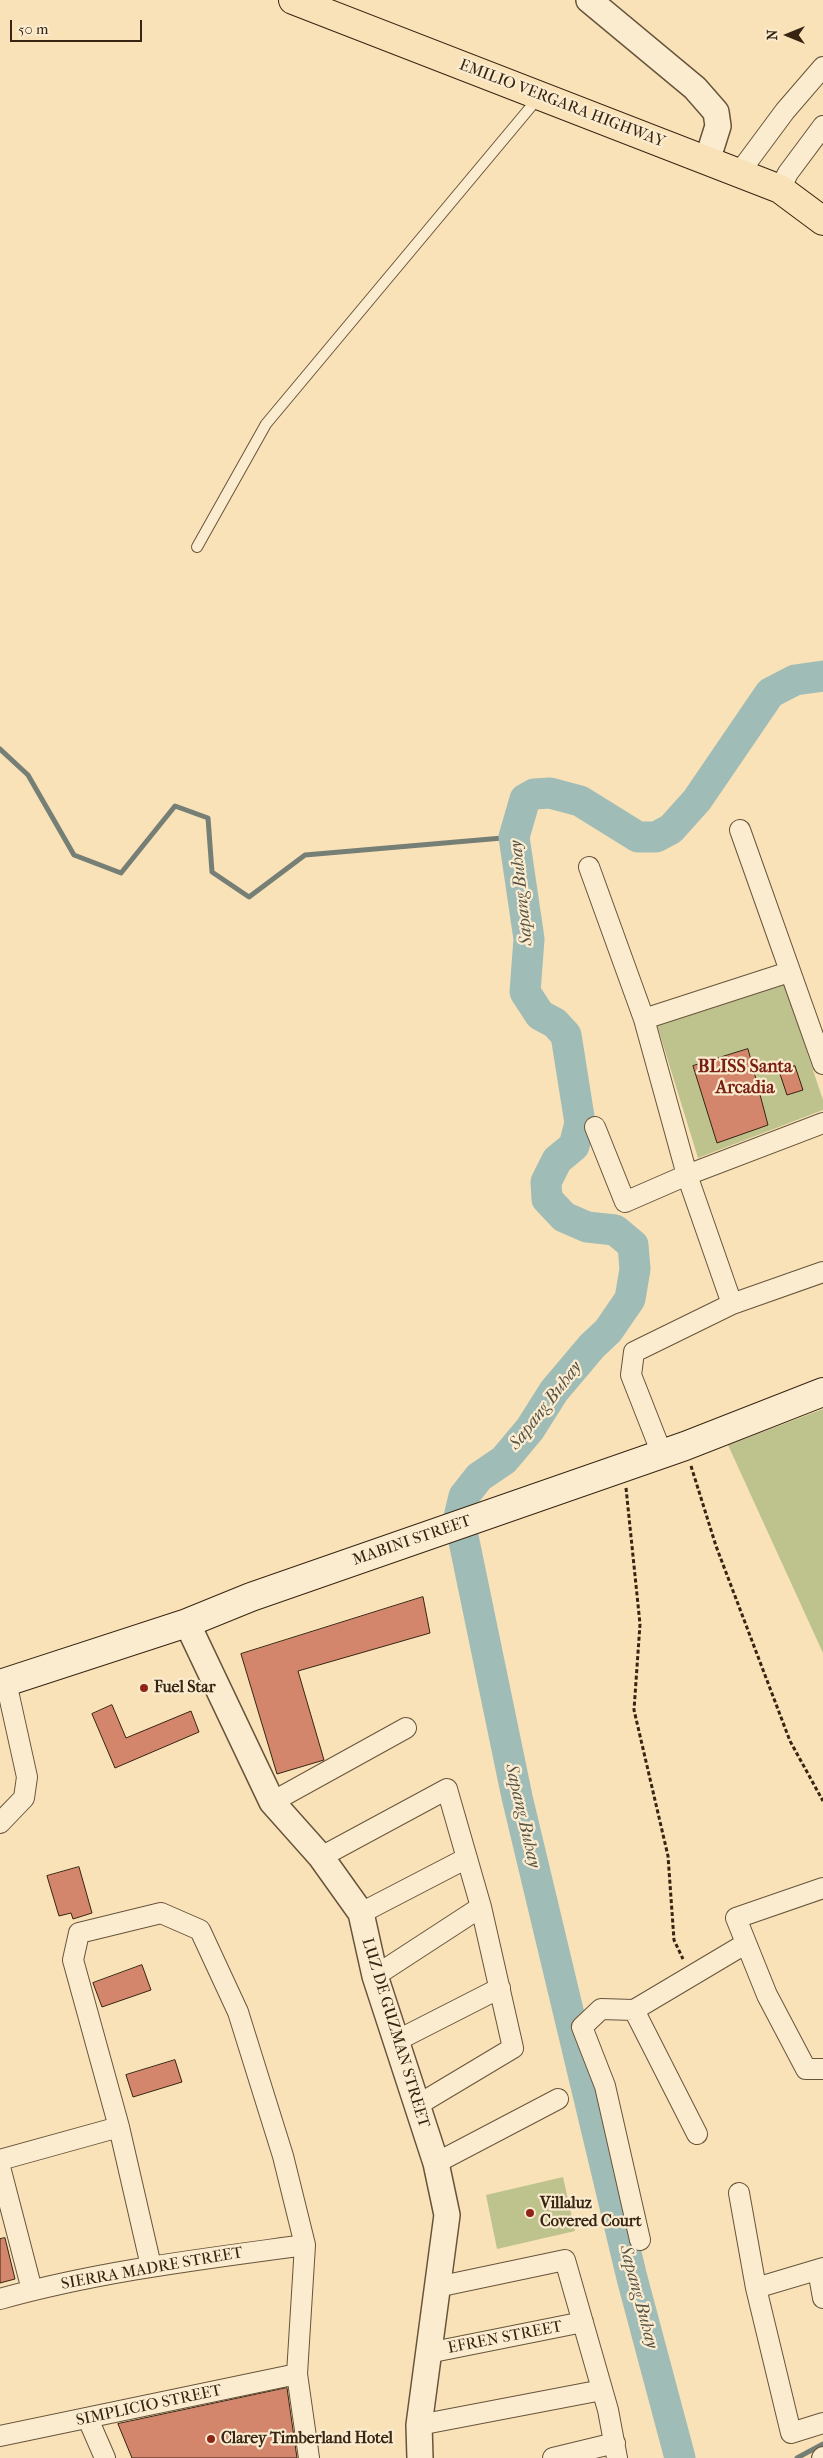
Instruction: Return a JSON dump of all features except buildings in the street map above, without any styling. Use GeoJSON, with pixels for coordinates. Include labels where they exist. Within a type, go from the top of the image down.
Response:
{"type":"FeatureCollection","features":[{"type":"Feature","properties":{"kind":"highway","name":"EMILIO VERGARA HIGHWAY"},"geometry":{"type":"LineString","coordinates":[[293,0],[780,189],[823,221]]}},
{"type":"Feature","properties":{"kind":"main road","name":"MABINI STREET"},"geometry":{"type":"LineString","coordinates":[[3,1683],[187,1623],[251,1597],[662,1454],[823,1392]]}},
{"type":"Feature","properties":{"kind":"street"},"geometry":{"type":"LineString","coordinates":[[589,0],[695,88],[716,112],[718,126],[707,161]]}},
{"type":"Feature","properties":{"kind":"street"},"geometry":{"type":"LineString","coordinates":[[739,173],[785,111],[823,67]]}},
{"type":"Feature","properties":{"kind":"street"},"geometry":{"type":"LineString","coordinates":[[780,189],[788,173],[823,126]]}},
{"type":"Feature","properties":{"kind":"street"},"geometry":{"type":"LineString","coordinates":[[740,830],[823,1064]]}},
{"type":"Feature","properties":{"kind":"street"},"geometry":{"type":"LineString","coordinates":[[589,867],[644,1019],[687,1176],[732,1304]]}},
{"type":"Feature","properties":{"kind":"street"},"geometry":{"type":"LineString","coordinates":[[644,1019],[789,972]]}},
{"type":"Feature","properties":{"kind":"street"},"geometry":{"type":"LineString","coordinates":[[595,1127],[625,1202],[823,1123]]}},
{"type":"Feature","properties":{"kind":"street"},"geometry":{"type":"LineString","coordinates":[[662,1454],[631,1375],[634,1352],[732,1304],[823,1272]]}},
{"type":"Feature","properties":{"kind":"street","name":"LUZ DE GUZMAN STREET"},"geometry":{"type":"LineString","coordinates":[[187,1623],[272,1802],[321,1857],[361,1913],[375,1976],[436,2163],[447,2215],[418,2425],[420,2458]]}},
{"type":"Feature","properties":{"kind":"street"},"geometry":{"type":"LineString","coordinates":[[0,1823],[24,1798],[27,1777],[3,1683]]}},
{"type":"Feature","properties":{"kind":"street"},"geometry":{"type":"LineString","coordinates":[[272,1802],[406,1728]]}},
{"type":"Feature","properties":{"kind":"street"},"geometry":{"type":"LineString","coordinates":[[321,1857],[447,1789],[481,1907],[513,2048],[416,2106]]}},
{"type":"Feature","properties":{"kind":"street"},"geometry":{"type":"LineString","coordinates":[[0,1806],[24,1798]]}},
{"type":"Feature","properties":{"kind":"street"},"geometry":{"type":"LineString","coordinates":[[361,1913],[466,1858]]}},
{"type":"Feature","properties":{"kind":"street"},"geometry":{"type":"LineString","coordinates":[[823,1888],[736,1918],[767,1995],[806,2069],[823,2069]]}},
{"type":"Feature","properties":{"kind":"street"},"geometry":{"type":"LineString","coordinates":[[375,1976],[481,1907]]}},
{"type":"Feature","properties":{"kind":"street"},"geometry":{"type":"LineString","coordinates":[[151,2266],[119,2128],[73,1960],[79,1933],[161,1913],[200,1930],[238,2012],[283,2156],[305,2245],[297,2374],[309,2458]]}},
{"type":"Feature","properties":{"kind":"street"},"geometry":{"type":"LineString","coordinates":[[640,2240],[605,2086],[582,2027],[601,2008],[634,2010],[745,1944]]}},
{"type":"Feature","properties":{"kind":"street"},"geometry":{"type":"LineString","coordinates":[[396,2041],[500,1988]]}},
{"type":"Feature","properties":{"kind":"street"},"geometry":{"type":"LineString","coordinates":[[634,2010],[698,2134]]}},
{"type":"Feature","properties":{"kind":"street"},"geometry":{"type":"LineString","coordinates":[[436,2163],[558,2099]]}},
{"type":"Feature","properties":{"kind":"street"},"geometry":{"type":"LineString","coordinates":[[0,2160],[119,2128]]}},
{"type":"Feature","properties":{"kind":"street"},"geometry":{"type":"LineString","coordinates":[[0,2167],[32,2290]]}},
{"type":"Feature","properties":{"kind":"street"},"geometry":{"type":"LineString","coordinates":[[739,2193],[756,2288],[791,2433],[823,2423]]}},
{"type":"Feature","properties":{"kind":"street","name":"SIERRA MADRE STREET"},"geometry":{"type":"LineString","coordinates":[[0,2299],[32,2290],[151,2266],[305,2245]]}},
{"type":"Feature","properties":{"kind":"street"},"geometry":{"type":"LineString","coordinates":[[437,2287],[565,2260],[602,2390],[616,2451],[553,2458]]}},
{"type":"Feature","properties":{"kind":"street"},"geometry":{"type":"LineString","coordinates":[[756,2288],[820,2269],[823,2298]]}},
{"type":"Feature","properties":{"kind":"street","name":"EFREN STREET"},"geometry":{"type":"LineString","coordinates":[[428,2353],[583,2322]]}},
{"type":"Feature","properties":{"kind":"street","name":"SIMPLICIO STREET"},"geometry":{"type":"LineString","coordinates":[[0,2436],[297,2374]]}},
{"type":"Feature","properties":{"kind":"street"},"geometry":{"type":"LineString","coordinates":[[418,2425],[602,2390]]}},
{"type":"Feature","properties":{"kind":"street"},"geometry":{"type":"LineString","coordinates":[[88,2419],[105,2458]]}},
{"type":"Feature","properties":{"kind":"lane"},"geometry":{"type":"LineString","coordinates":[[197,547],[266,424],[540,96]]}},
{"type":"Feature","properties":{"kind":"path"},"geometry":{"type":"LineString","coordinates":[[690,1460],[716,1546],[790,1741],[823,1801]]}},
{"type":"Feature","properties":{"kind":"path"},"geometry":{"type":"LineString","coordinates":[[626,1483],[640,1624],[634,1710],[668,1856],[674,1940],[691,1976]]}},
{"type":"Feature","properties":{"kind":"green space"},"geometry":{"type":"Polygon","coordinates":[[[784,983],[823,1100],[823,1110],[698,1158],[657,1025],[784,983]]]}},
{"type":"Feature","properties":{"kind":"green space"},"geometry":{"type":"Polygon","coordinates":[[[823,1409],[823,1653],[728,1445],[823,1409]]]}},
{"type":"Feature","properties":{"kind":"green space","name":"Villaluz Covered Court"},"geometry":{"type":"Polygon","coordinates":[[[563,2177],[575,2231],[497,2249],[486,2195],[563,2177]]]}},
{"type":"Feature","properties":{"kind":"waterway","name":"Sapang Buhay"},"geometry":{"type":"LineString","coordinates":[[680,2458],[632,2278],[517,1797],[459,1517],[464,1496],[479,1477],[504,1460],[530,1429],[554,1391],[592,1346],[608,1331],[630,1299],[635,1269],[633,1245],[615,1230],[587,1227],[564,1217],[547,1199],[546,1182],[557,1160],[574,1146],[580,1123],[566,1035],[555,1023],[540,1015],[525,992],[529,939],[514,837],[525,799],[534,794],[550,793],[580,801],[638,837],[656,837],[671,829],[697,800],[770,693],[795,680],[823,676]]}},
{"type":"Feature","properties":{"kind":"waterway"},"geometry":{"type":"LineString","coordinates":[[0,749],[28,775],[74,855],[121,873],[175,806],[208,818],[212,872],[249,897],[305,855],[514,837]]}},
{"type":"Feature","properties":{"kind":"waterway"},"geometry":{"type":"LineString","coordinates":[[797,2458],[823,2444]]}},
{"type":"Feature","properties":{"kind":"place","name":"Fuel Star"},"geometry":{"type":"Point","coordinates":[144,1688]}},
{"type":"Feature","properties":{"kind":"place","name":"Villaluz Covered Court"},"geometry":{"type":"Point","coordinates":[530,2213]}},
{"type":"Feature","properties":{"kind":"place","name":"Clarey Timberland Hotel"},"geometry":{"type":"Point","coordinates":[211,2439]}},
{"type":"Feature","properties":{"kind":"district","name":"BLISS Santa Arcadia"},"geometry":{"type":"Point","coordinates":[745,1078]}}]}
